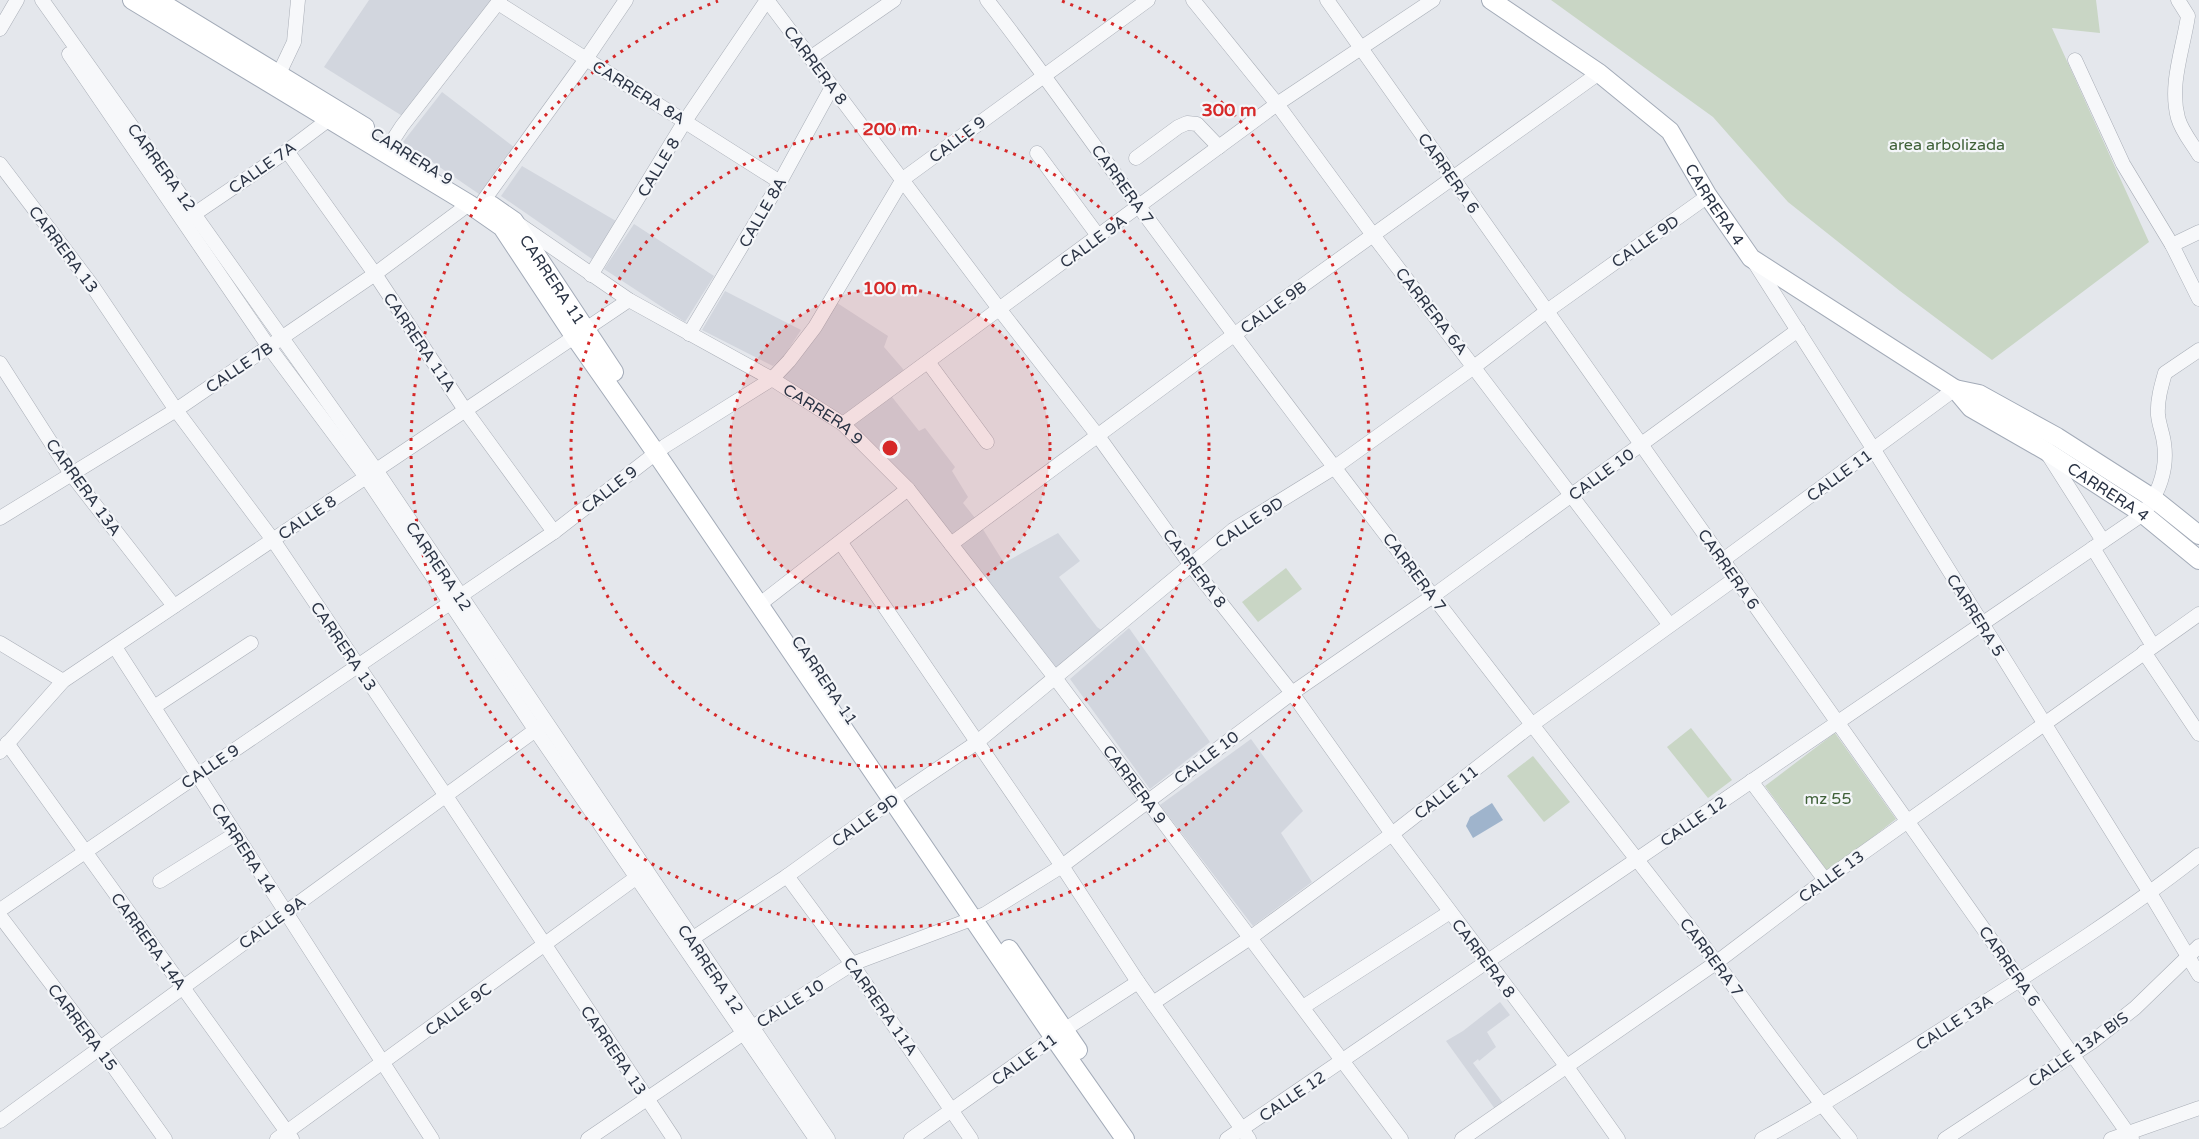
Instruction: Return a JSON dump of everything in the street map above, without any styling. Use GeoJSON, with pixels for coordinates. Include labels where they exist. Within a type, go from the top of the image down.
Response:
{"type":"FeatureCollection","features":[{"type":"Feature","properties":{"kind":"main road","name":"CARRERA 9"},"geometry":{"type":"LineString","coordinates":[[132,0],[334,115],[476,202]]}},
{"type":"Feature","properties":{"kind":"main road","name":"CARRERA 9"},"geometry":{"type":"LineString","coordinates":[[157,0],[276,81]]}},
{"type":"Feature","properties":{"kind":"main road","name":"CARRERA 4"},"geometry":{"type":"LineString","coordinates":[[1491,0],[1599,73],[1670,131],[1708,196],[1751,258],[1955,389],[1971,408],[2046,451],[2143,514],[2199,560]]}},
{"type":"Feature","properties":{"kind":"main road","name":"CARRERA 9"},"geometry":{"type":"LineString","coordinates":[[334,115],[391,143],[508,224]]}},
{"type":"Feature","properties":{"kind":"main road","name":"CARRERA 11"},"geometry":{"type":"LineString","coordinates":[[508,224],[579,333],[661,449],[978,915],[1060,1034],[1138,1139]]}},
{"type":"Feature","properties":{"kind":"main road","name":"CARRERA 4"},"geometry":{"type":"LineString","coordinates":[[1955,389],[1978,394],[2057,437],[2154,499],[2199,535]]}},
{"type":"Feature","properties":{"kind":"main road","name":"CARRERA 11"},"geometry":{"type":"LineString","coordinates":[[1060,1034],[1125,1139]]}},
{"type":"Feature","properties":{"kind":"street"},"geometry":{"type":"LineString","coordinates":[[0,29],[17,0]]}},
{"type":"Feature","properties":{"kind":"street","name":"CARRERA 12"},"geometry":{"type":"LineString","coordinates":[[33,0],[189,218],[282,338],[816,1139]]}},
{"type":"Feature","properties":{"kind":"street","name":"CARRERA 12"},"geometry":{"type":"LineString","coordinates":[[42,0],[189,218],[269,347],[371,474]]}},
{"type":"Feature","properties":{"kind":"street"},"geometry":{"type":"LineString","coordinates":[[276,81],[294,42],[298,0]]}},
{"type":"Feature","properties":{"kind":"street","name":"CALLE 7B"},"geometry":{"type":"LineString","coordinates":[[0,518],[176,410],[476,202],[586,59],[626,0]]}},
{"type":"Feature","properties":{"kind":"street","name":"CARRERA 8"},"geometry":{"type":"LineString","coordinates":[[767,0],[1000,310],[1098,436],[1190,564],[1292,693],[1392,834],[1567,1067],[1618,1139]]}},
{"type":"Feature","properties":{"kind":"street","name":"CALLE 8"},"geometry":{"type":"LineString","coordinates":[[591,275],[685,121],[767,0]]}},
{"type":"Feature","properties":{"kind":"street"},"geometry":{"type":"LineString","coordinates":[[810,58],[894,0]]}},
{"type":"Feature","properties":{"kind":"street","name":"CARRERA 7"},"geometry":{"type":"LineString","coordinates":[[987,0],[1139,207],[1433,596],[1717,962],[1822,1106],[1850,1139]]}},
{"type":"Feature","properties":{"kind":"street","name":"CALLE 9"},"geometry":{"type":"LineString","coordinates":[[0,910],[554,532],[661,449],[772,379],[815,327],[903,179],[1148,0]]}},
{"type":"Feature","properties":{"kind":"street","name":"CARRERA 6A"},"geometry":{"type":"LineString","coordinates":[[1193,0],[1277,104],[1373,235],[1669,624]]}},
{"type":"Feature","properties":{"kind":"street","name":"CARRERA 6"},"geometry":{"type":"LineString","coordinates":[[1327,0],[2129,1136]]}},
{"type":"Feature","properties":{"kind":"street","name":"CALLE 9A"},"geometry":{"type":"LineString","coordinates":[[843,424],[1277,104],[1433,0]]}},
{"type":"Feature","properties":{"kind":"street"},"geometry":{"type":"LineString","coordinates":[[2178,0],[2187,16],[2178,61],[2175,97],[2178,118],[2183,131],[2199,155]]}},
{"type":"Feature","properties":{"kind":"street"},"geometry":{"type":"LineString","coordinates":[[391,143],[499,1]]}},
{"type":"Feature","properties":{"kind":"street","name":"CARRERA 8A"},"geometry":{"type":"LineString","coordinates":[[499,1],[780,182]]}},
{"type":"Feature","properties":{"kind":"street"},"geometry":{"type":"LineString","coordinates":[[2075,60],[2123,164],[2172,245],[2199,299]]}},
{"type":"Feature","properties":{"kind":"street","name":"CALLE 9B"},"geometry":{"type":"LineString","coordinates":[[951,544],[1235,334],[1599,73]]}},
{"type":"Feature","properties":{"kind":"street","name":"CALLE 8A"},"geometry":{"type":"LineString","coordinates":[[689,334],[780,182],[832,87]]}},
{"type":"Feature","properties":{"kind":"street","name":"CALLE 7A"},"geometry":{"type":"LineString","coordinates":[[189,218],[287,151],[334,115]]}},
{"type":"Feature","properties":{"kind":"street"},"geometry":{"type":"LineString","coordinates":[[1136,158],[1186,123],[1197,124],[1219,147]]}},
{"type":"Feature","properties":{"kind":"street","name":"CARRERA 11A"},"geometry":{"type":"LineString","coordinates":[[287,151],[375,274],[465,410],[554,532]]}},
{"type":"Feature","properties":{"kind":"street"},"geometry":{"type":"LineString","coordinates":[[1037,153],[1099,237]]}},
{"type":"Feature","properties":{"kind":"street","name":"CARRERA 13"},"geometry":{"type":"LineString","coordinates":[[0,164],[91,284],[176,410],[273,540],[674,1139]]}},
{"type":"Feature","properties":{"kind":"street","name":"CALLE 9D"},"geometry":{"type":"LineString","coordinates":[[686,942],[787,876],[976,743],[1233,530],[1335,466],[1708,196]]}},
{"type":"Feature","properties":{"kind":"street","name":"CARRERA 9"},"geometry":{"type":"LineString","coordinates":[[508,224],[629,300],[772,379],[843,424],[908,489],[1056,679],[1401,1139]]}},
{"type":"Feature","properties":{"kind":"street"},"geometry":{"type":"LineString","coordinates":[[2172,245],[2199,232]]}},
{"type":"Feature","properties":{"kind":"street","name":"CARRERA 5"},"geometry":{"type":"LineString","coordinates":[[1751,258],[1874,450],[2199,975]]}},
{"type":"Feature","properties":{"kind":"street","name":"CALLE 8"},"geometry":{"type":"LineString","coordinates":[[4,748],[63,681],[629,300]]}},
{"type":"Feature","properties":{"kind":"street","name":"CALLE 10"},"geometry":{"type":"LineString","coordinates":[[588,1139],[746,1031],[852,964],[978,915],[1062,866],[1292,693],[1433,596],[1798,330]]}},
{"type":"Feature","properties":{"kind":"street","name":"CALLE 12"},"geometry":{"type":"LineString","coordinates":[[1227,1139],[1245,1134],[1343,1061],[2143,514],[2154,499],[2164,475],[2164,444],[2158,416],[2160,392],[2165,373],[2199,350]]}},
{"type":"Feature","properties":{"kind":"street"},"geometry":{"type":"LineString","coordinates":[[928,362],[987,442]]}},
{"type":"Feature","properties":{"kind":"street","name":"CARRERA 13A"},"geometry":{"type":"LineString","coordinates":[[0,363],[71,474],[174,606]]}},
{"type":"Feature","properties":{"kind":"street","name":"CALLE 11"},"geometry":{"type":"LineString","coordinates":[[1723,560],[1955,389]]}},
{"type":"Feature","properties":{"kind":"street"},"geometry":{"type":"LineString","coordinates":[[2046,451],[2098,544],[2148,649],[2199,734]]}},
{"type":"Feature","properties":{"kind":"street"},"geometry":{"type":"LineString","coordinates":[[764,601],[908,489]]}},
{"type":"Feature","properties":{"kind":"street"},"geometry":{"type":"LineString","coordinates":[[841,543],[1062,866],[1138,982],[1245,1134]]}},
{"type":"Feature","properties":{"kind":"street","name":"CALLE 11"},"geometry":{"type":"LineString","coordinates":[[1153,1003],[1250,938],[1392,834],[1533,724],[1736,578]]}},
{"type":"Feature","properties":{"kind":"street","name":"CALLE 13"},"geometry":{"type":"LineString","coordinates":[[1462,1139],[1717,962],[1825,880],[2199,614]]}},
{"type":"Feature","properties":{"kind":"street"},"geometry":{"type":"LineString","coordinates":[[154,708],[251,642]]}},
{"type":"Feature","properties":{"kind":"street"},"geometry":{"type":"LineString","coordinates":[[0,643],[63,681]]}},
{"type":"Feature","properties":{"kind":"street","name":"CARRERA 14"},"geometry":{"type":"LineString","coordinates":[[115,647],[432,1139]]}},
{"type":"Feature","properties":{"kind":"street","name":"CARRERA 12"},"geometry":{"type":"LineString","coordinates":[[540,727],[637,877],[686,942]]}},
{"type":"Feature","properties":{"kind":"street","name":"CALLE 9A"},"geometry":{"type":"LineString","coordinates":[[0,1121],[540,727]]}},
{"type":"Feature","properties":{"kind":"street","name":"CARRERA 14A"},"geometry":{"type":"LineString","coordinates":[[4,748],[84,851],[183,987],[285,1137]]}},
{"type":"Feature","properties":{"kind":"street"},"geometry":{"type":"LineString","coordinates":[[1751,782],[1825,880]]}},
{"type":"Feature","properties":{"kind":"street"},"geometry":{"type":"LineString","coordinates":[[160,881],[235,834]]}},
{"type":"Feature","properties":{"kind":"street","name":"CALLE 13A"},"geometry":{"type":"LineString","coordinates":[[1762,1139],[1822,1106],[2019,980],[2150,893],[2199,855]]}},
{"type":"Feature","properties":{"kind":"street","name":"CARRERA 11A"},"geometry":{"type":"LineString","coordinates":[[787,876],[852,964],[970,1139]]}},
{"type":"Feature","properties":{"kind":"street","name":"CALLE 9C"},"geometry":{"type":"LineString","coordinates":[[285,1137],[637,877]]}},
{"type":"Feature","properties":{"kind":"street"},"geometry":{"type":"LineString","coordinates":[[1303,1007],[1450,912]]}},
{"type":"Feature","properties":{"kind":"street","name":"CARRERA 15"},"geometry":{"type":"LineString","coordinates":[[0,916],[100,1048],[165,1139]]}},
{"type":"Feature","properties":{"kind":"street","name":"CALLE 13A BIS"},"geometry":{"type":"LineString","coordinates":[[1945,1139],[2072,1055],[2135,1008],[2180,966],[2187,955],[2199,946]]}},
{"type":"Feature","properties":{"kind":"street","name":"CALLE 11"},"geometry":{"type":"LineString","coordinates":[[911,1139],[1138,982]]}},
{"type":"Feature","properties":{"kind":"street","name":"CARRERA 12"},"geometry":{"type":"LineString","coordinates":[[746,1031],[828,1139]]}},
{"type":"Feature","properties":{"kind":"street"},"geometry":{"type":"LineString","coordinates":[[2111,1139],[2129,1136],[2199,1108]]}},
{"type":"Feature","properties":{"kind":"shaded area"},"geometry":{"type":"Polygon","coordinates":[[[369,0],[494,0],[404,117],[324,67],[369,0]]]}},
{"type":"Feature","properties":{"kind":"shaded area"},"geometry":{"type":"Polygon","coordinates":[[[442,92],[514,147],[479,194],[403,142],[442,92]]]}},
{"type":"Feature","properties":{"kind":"shaded area"},"geometry":{"type":"Polygon","coordinates":[[[522,166],[616,221],[592,259],[501,196],[522,166]]]}},
{"type":"Feature","properties":{"kind":"shaded area"},"geometry":{"type":"Polygon","coordinates":[[[634,224],[714,276],[685,322],[604,269],[634,224]]]}},
{"type":"Feature","properties":{"kind":"shaded area"},"geometry":{"type":"Polygon","coordinates":[[[725,291],[801,330],[784,356],[773,366],[702,330],[725,291]]]}},
{"type":"Feature","properties":{"kind":"shaded area"},"geometry":{"type":"Polygon","coordinates":[[[831,299],[888,336],[884,347],[909,376],[888,392],[919,431],[925,428],[955,467],[952,471],[968,497],[963,503],[979,523],[1004,563],[1058,533],[1080,561],[1059,577],[1097,627],[1107,634],[1056,679],[951,544],[843,424],[772,379],[831,299]]]}},
{"type":"Feature","properties":{"kind":"shaded area"},"geometry":{"type":"Polygon","coordinates":[[[1129,628],[1210,742],[1150,789],[1070,679],[1129,628]]]}},
{"type":"Feature","properties":{"kind":"shaded area"},"geometry":{"type":"Polygon","coordinates":[[[1251,739],[1303,811],[1281,833],[1312,882],[1253,926],[1160,805],[1251,739]]]}},
{"type":"Feature","properties":{"kind":"shaded area"},"geometry":{"type":"Polygon","coordinates":[[[1500,1002],[1510,1015],[1487,1032],[1496,1047],[1473,1063],[1503,1103],[1495,1109],[1446,1041],[1463,1031],[1500,1002]]]}},
{"type":"Feature","properties":{"kind":"green space","name":"area arbolizada"},"geometry":{"type":"Polygon","coordinates":[[[1551,0],[2096,0],[2100,33],[2052,28],[2149,242],[1992,360],[1788,202],[1713,117],[1551,0]]]}},
{"type":"Feature","properties":{"kind":"green space"},"geometry":{"type":"Polygon","coordinates":[[[1286,568],[1302,589],[1258,622],[1242,602],[1286,568]]]}},
{"type":"Feature","properties":{"kind":"green space"},"geometry":{"type":"Polygon","coordinates":[[[1691,728],[1732,780],[1708,798],[1667,747],[1691,728]]]}},
{"type":"Feature","properties":{"kind":"green space","name":"mz 55"},"geometry":{"type":"Polygon","coordinates":[[[1835,733],[1896,819],[1828,872],[1765,786],[1835,733]]]}},
{"type":"Feature","properties":{"kind":"green space"},"geometry":{"type":"Polygon","coordinates":[[[1533,756],[1570,802],[1544,822],[1507,776],[1533,756]]]}},
{"type":"Feature","properties":{"kind":"water"},"geometry":{"type":"Polygon","coordinates":[[[1492,803],[1503,820],[1473,838],[1466,826],[1470,817],[1492,803]]]}}]}
